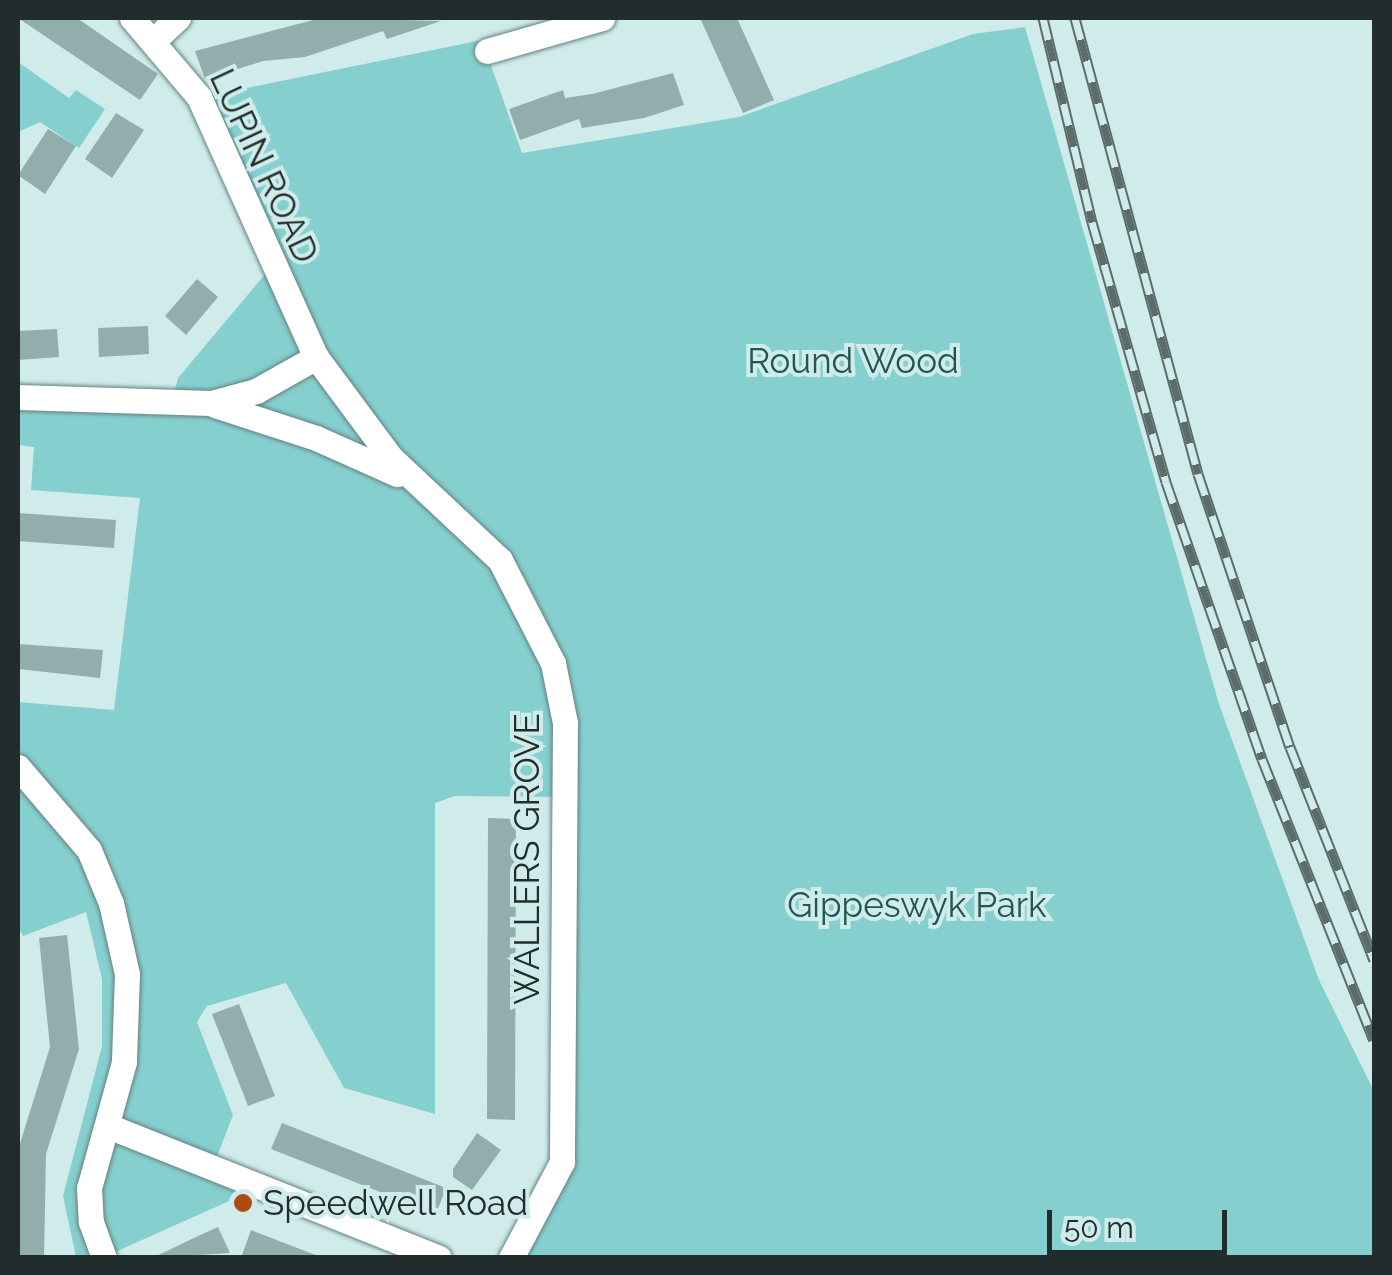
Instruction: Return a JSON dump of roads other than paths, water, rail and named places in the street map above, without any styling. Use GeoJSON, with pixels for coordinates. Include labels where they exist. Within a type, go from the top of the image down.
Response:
{"type":"FeatureCollection","features":[{"type":"Feature","properties":{"kind":"street","name":"LUPIN ROAD"},"geometry":{"type":"LineString","coordinates":[[132,18],[199,97],[316,357]]}},
{"type":"Feature","properties":{"kind":"street"},"geometry":{"type":"LineString","coordinates":[[154,40],[178,18]]}},
{"type":"Feature","properties":{"kind":"street"},"geometry":{"type":"LineString","coordinates":[[487,52],[538,26],[602,18]]}},
{"type":"Feature","properties":{"kind":"street","name":"WALLERS GROVE"},"geometry":{"type":"LineString","coordinates":[[18,397],[210,403],[256,391],[316,357],[374,437],[428,493],[485,542],[514,578],[549,651],[565,723],[562,1162],[552,1191],[512,1258]]}},
{"type":"Feature","properties":{"kind":"street","name":"WALLERS GROVE"},"geometry":{"type":"LineString","coordinates":[[210,403],[344,448],[428,493]]}},
{"type":"Feature","properties":{"kind":"street"},"geometry":{"type":"LineString","coordinates":[[18,767],[89,850],[117,925],[130,1026],[88,1204],[104,1258]]}},
{"type":"Feature","properties":{"kind":"street"},"geometry":{"type":"LineString","coordinates":[[108,1126],[439,1258]]}},
{"type":"Feature","properties":{"kind":"railway"},"geometry":{"type":"LineString","coordinates":[[1043,18],[1092,222],[1166,482],[1262,759],[1374,1040]]}},
{"type":"Feature","properties":{"kind":"railway"},"geometry":{"type":"LineString","coordinates":[[1075,18],[1198,474],[1290,747],[1374,960]]}},
{"type":"Feature","properties":{"kind":"place","name":"Speedwell Road"},"geometry":{"type":"Point","coordinates":[243,1203]}},
{"type":"Feature","properties":{"kind":"park label","name":"Round Wood"},"geometry":{"type":"Point","coordinates":[853,361]}},
{"type":"Feature","properties":{"kind":"park label","name":"Gippeswyk Park"},"geometry":{"type":"Point","coordinates":[917,905]}}]}
